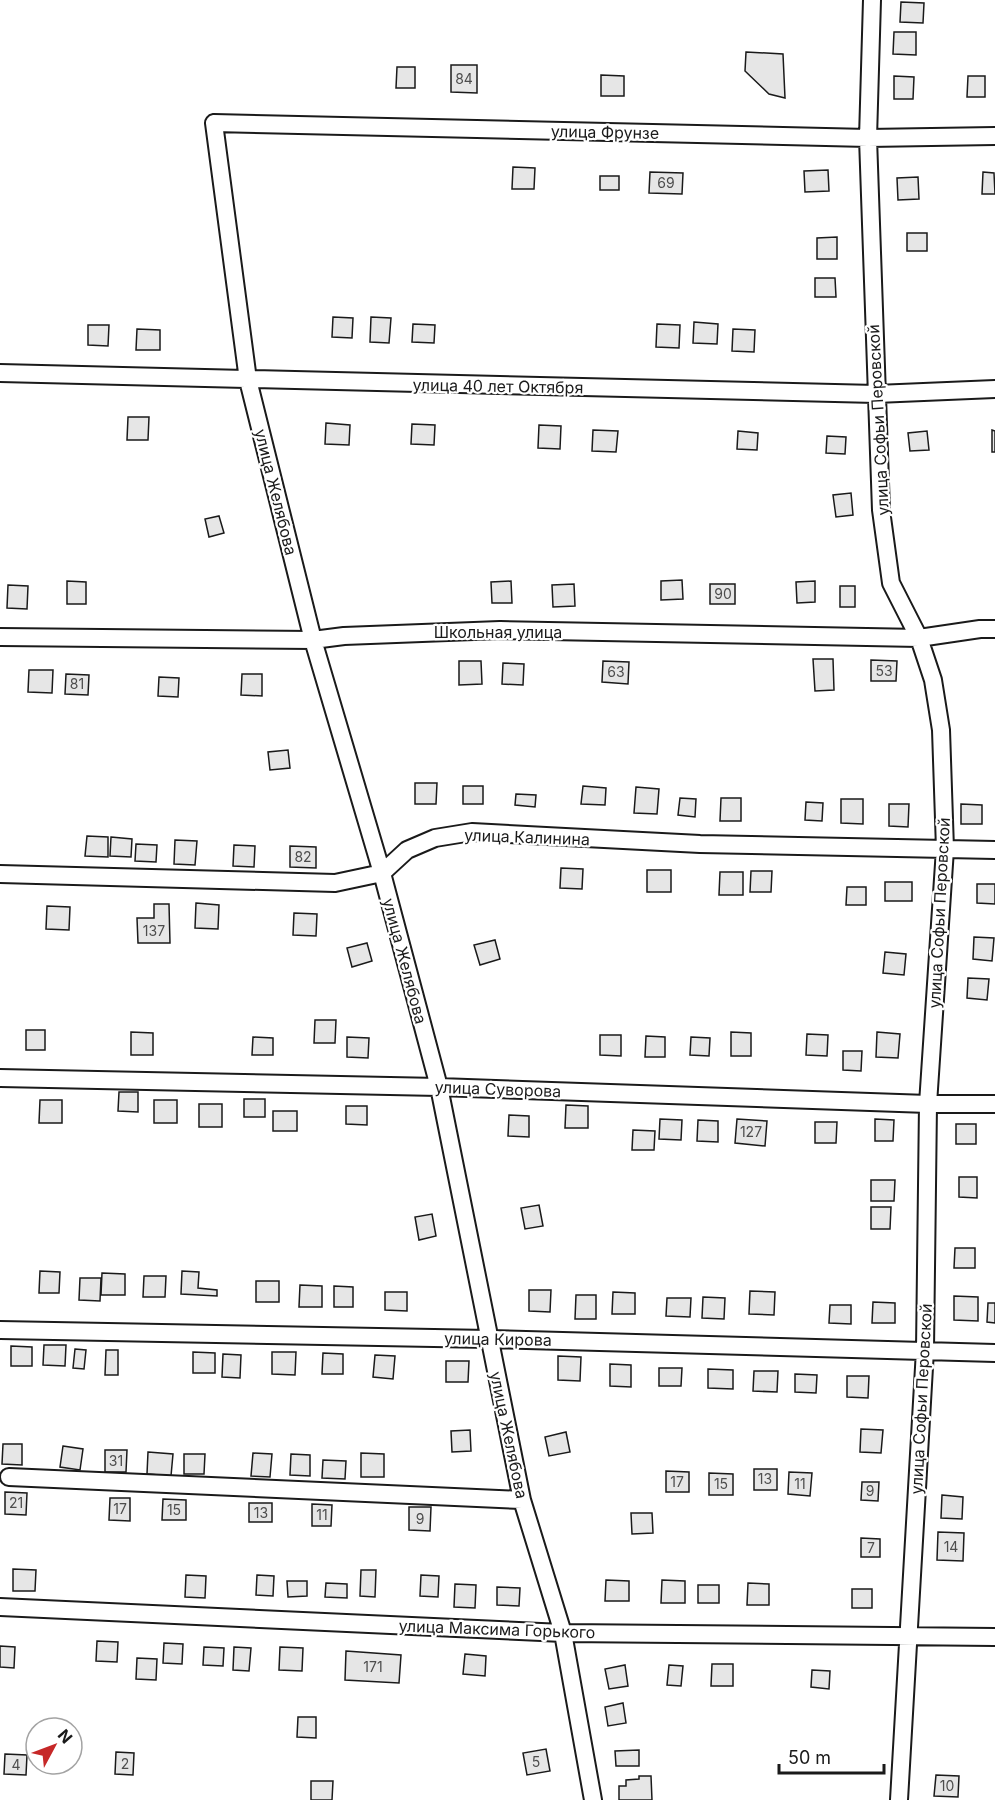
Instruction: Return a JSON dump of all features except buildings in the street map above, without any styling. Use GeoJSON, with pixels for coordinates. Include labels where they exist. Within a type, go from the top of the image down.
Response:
{"type":"FeatureCollection","features":[{"type":"Feature","properties":{"kind":"street","name":"улица Софьи Перовской"},"geometry":{"type":"LineString","coordinates":[[872,0],[868,138],[881,510],[891,583],[919,638],[933,680],[941,730],[945,849],[928,1104],[925,1350],[899,1800]]}},
{"type":"Feature","properties":{"kind":"street","name":"улица Фрунзе"},"geometry":{"type":"LineString","coordinates":[[214,123],[868,138],[995,136]]}},
{"type":"Feature","properties":{"kind":"street","name":"улица Желябова"},"geometry":{"type":"LineString","coordinates":[[214,123],[248,380],[313,640],[382,873],[439,1087],[522,1500],[563,1633],[593,1800]]}},
{"type":"Feature","properties":{"kind":"street","name":"улица 40 лет Октября"},"geometry":{"type":"LineString","coordinates":[[0,373],[876,394],[995,389]]}},
{"type":"Feature","properties":{"kind":"street","name":"Школьная улица"},"geometry":{"type":"LineString","coordinates":[[0,637],[313,640],[344,636],[500,630],[919,638],[995,629]]}},
{"type":"Feature","properties":{"kind":"street","name":"улица Калинина"},"geometry":{"type":"LineString","coordinates":[[382,873],[406,850],[435,838],[472,832],[700,844],[995,850]]}},
{"type":"Feature","properties":{"kind":"street"},"geometry":{"type":"LineString","coordinates":[[0,874],[335,883],[382,873]]}},
{"type":"Feature","properties":{"kind":"street","name":"улица Суворова"},"geometry":{"type":"LineString","coordinates":[[0,1078],[439,1087],[928,1104],[995,1104]]}},
{"type":"Feature","properties":{"kind":"street","name":"улица Кирова"},"geometry":{"type":"LineString","coordinates":[[0,1330],[489,1339],[995,1353]]}},
{"type":"Feature","properties":{"kind":"street"},"geometry":{"type":"LineString","coordinates":[[9,1477],[522,1500]]}},
{"type":"Feature","properties":{"kind":"street","name":"улица Максима Горького"},"geometry":{"type":"LineString","coordinates":[[0,1607],[563,1633],[995,1637]]}}]}
